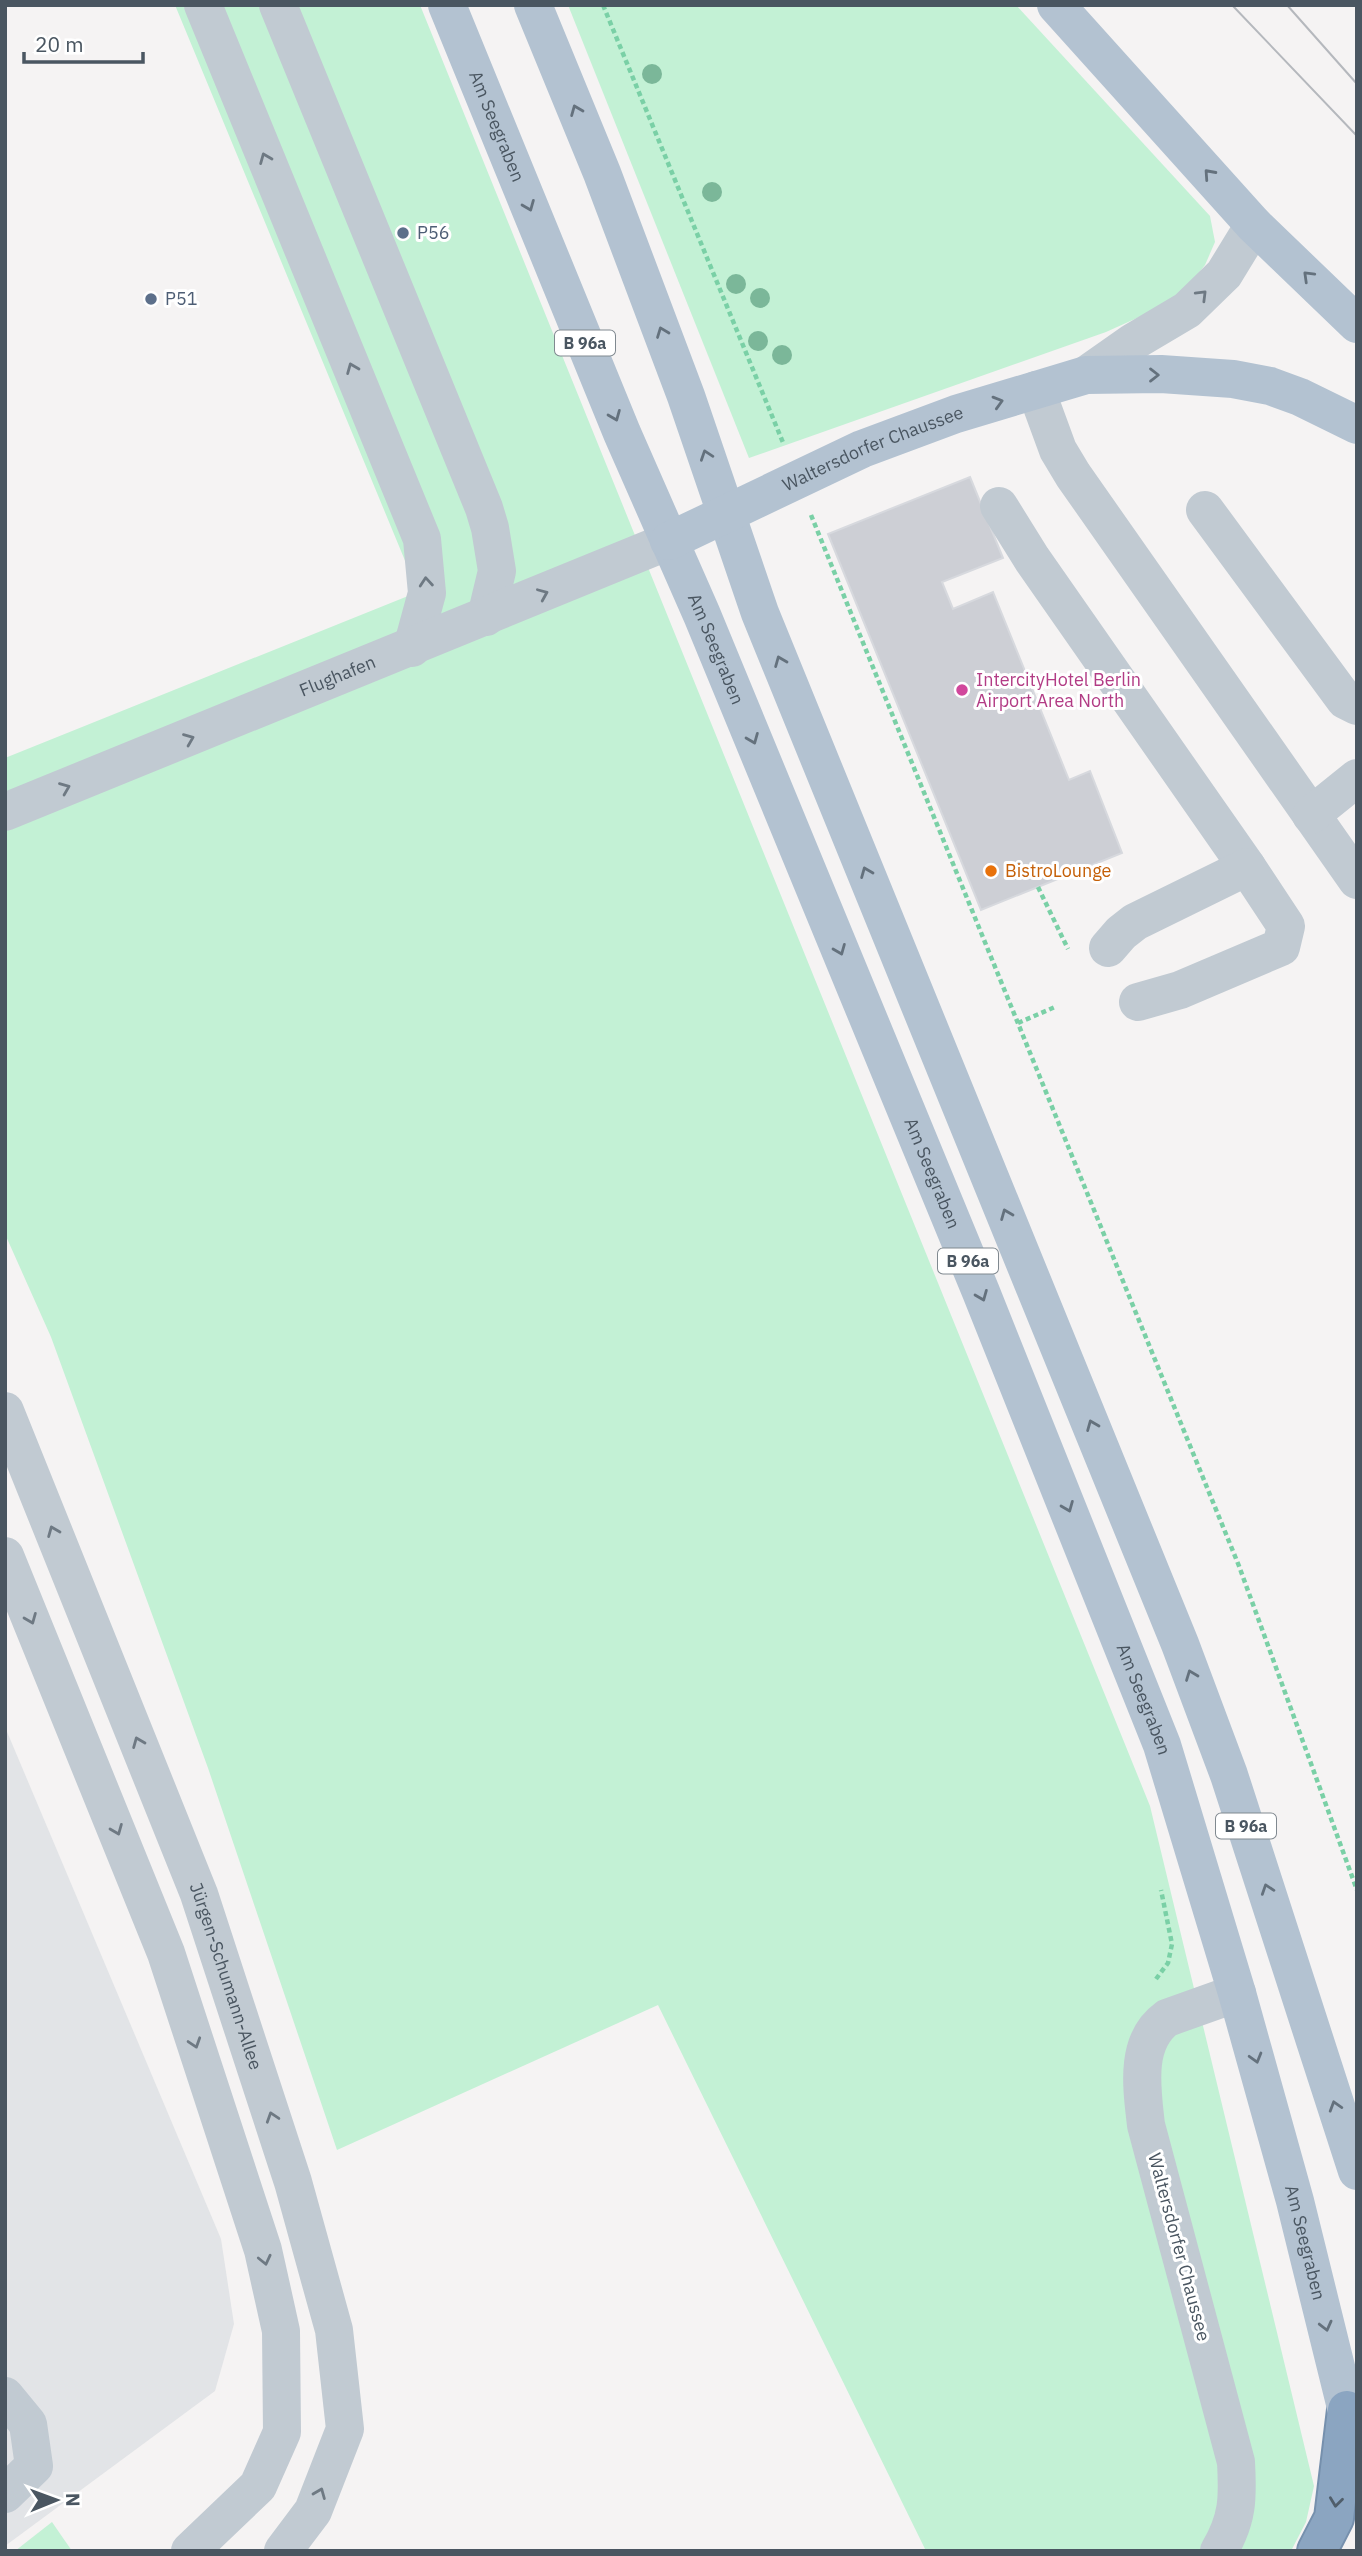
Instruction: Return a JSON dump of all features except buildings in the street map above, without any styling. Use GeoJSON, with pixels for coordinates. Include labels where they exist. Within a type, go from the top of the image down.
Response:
{"type":"FeatureCollection","features":[{"type":"Feature","properties":{"kind":"highway"},"geometry":{"type":"LineString","coordinates":[[1317,2551],[1334,2518],[1347,2410]]}},
{"type":"Feature","properties":{"kind":"main road","name":"Am Seegraben"},"geometry":{"type":"LineString","coordinates":[[447,5],[622,433],[713,641],[991,1318],[1157,1733],[1237,1993],[1295,2201],[1357,2453]]}},
{"type":"Feature","properties":{"kind":"main road","name":"B 96a"},"geometry":{"type":"LineString","coordinates":[[533,5],[611,197],[686,396],[760,612],[1180,1644],[1233,1788],[1357,2171]]}},
{"type":"Feature","properties":{"kind":"main road"},"geometry":{"type":"LineString","coordinates":[[1056,5],[1254,225],[1357,324]]}},
{"type":"Feature","properties":{"kind":"main road","name":"Waltersdorfer Chaussee"},"geometry":{"type":"LineString","coordinates":[[669,541],[862,449],[956,414],[1086,375],[1161,374],[1233,379],[1270,386],[1300,397],[1357,425]]}},
{"type":"Feature","properties":{"kind":"street"},"geometry":{"type":"LineString","coordinates":[[203,5],[422,539],[427,593],[412,648]]}},
{"type":"Feature","properties":{"kind":"street"},"geometry":{"type":"LineString","coordinates":[[278,5],[484,508],[497,571],[486,617]]}},
{"type":"Feature","properties":{"kind":"street","name":"Waltersdorfer Chaussee"},"geometry":{"type":"LineString","coordinates":[[1086,375],[1133,342],[1187,310],[1224,274],[1254,225]]}},
{"type":"Feature","properties":{"kind":"street"},"geometry":{"type":"LineString","coordinates":[[1036,390],[1058,450],[1073,475],[1357,880]]}},
{"type":"Feature","properties":{"kind":"street"},"geometry":{"type":"LineString","coordinates":[[999,506],[1032,559],[1286,926],[1281,947],[1180,990],[1138,1002]]}},
{"type":"Feature","properties":{"kind":"street"},"geometry":{"type":"LineString","coordinates":[[1205,510],[1346,700],[1357,706]]}},
{"type":"Feature","properties":{"kind":"street","name":"Flughafen"},"geometry":{"type":"LineString","coordinates":[[5,812],[669,541]]}},
{"type":"Feature","properties":{"kind":"street"},"geometry":{"type":"LineString","coordinates":[[1311,815],[1357,778]]}},
{"type":"Feature","properties":{"kind":"street"},"geometry":{"type":"LineString","coordinates":[[1108,948],[1135,922],[1247,867]]}},
{"type":"Feature","properties":{"kind":"street","name":"Jürgen-Schumann-Allee"},"geometry":{"type":"LineString","coordinates":[[5,1412],[199,1894],[293,2182],[334,2330],[345,2429],[313,2511],[283,2551]]}},
{"type":"Feature","properties":{"kind":"street"},"geometry":{"type":"LineString","coordinates":[[5,1556],[166,1953],[263,2250],[281,2331],[282,2432],[258,2486],[190,2551]]}},
{"type":"Feature","properties":{"kind":"street"},"geometry":{"type":"LineString","coordinates":[[1167,2018],[1237,1993]]}},
{"type":"Feature","properties":{"kind":"street","name":"Waltersdorfer Chaussee"},"geometry":{"type":"LineString","coordinates":[[1167,2018],[1157,2025],[1147,2044],[1141,2077],[1142,2089],[1146,2125],[1236,2462],[1238,2497],[1234,2518],[1232,2528],[1219,2551]]}},
{"type":"Feature","properties":{"kind":"street"},"geometry":{"type":"LineString","coordinates":[[5,2396],[28,2424],[34,2466],[5,2494]]}},
{"type":"Feature","properties":{"kind":"path"},"geometry":{"type":"LineString","coordinates":[[603,5],[798,480],[1160,1378],[1239,1566],[1357,1890]]}},
{"type":"Feature","properties":{"kind":"path"},"geometry":{"type":"LineString","coordinates":[[1038,887],[1071,954]]}},
{"type":"Feature","properties":{"kind":"path"},"geometry":{"type":"LineString","coordinates":[[1018,1023],[1055,1007]]}},
{"type":"Feature","properties":{"kind":"path"},"geometry":{"type":"LineString","coordinates":[[1160,1884],[1172,1944],[1168,1963],[1155,1978],[1167,2018]]}},
{"type":"Feature","properties":{"kind":"shaded area"},"geometry":{"type":"Polygon","coordinates":[[[5,1727],[221,2239],[234,2324],[215,2391],[5,2546],[5,1727]]]}},
{"type":"Feature","properties":{"kind":"green space"},"geometry":{"type":"Polygon","coordinates":[[[175,5],[420,5],[1150,1806],[1314,2486],[1306,2522],[1291,2551],[926,2551],[658,2005],[337,2150],[208,1768],[51,1337],[5,1234],[5,758],[418,592],[175,5]]]}},
{"type":"Feature","properties":{"kind":"green space"},"geometry":{"type":"Polygon","coordinates":[[[568,5],[1016,5],[1210,216],[1215,242],[1205,265],[1177,300],[1106,332],[749,458],[568,5]]]}},
{"type":"Feature","properties":{"kind":"green space"},"geometry":{"type":"Polygon","coordinates":[[[52,2522],[72,2551],[15,2551],[52,2522]]]}},
{"type":"Feature","properties":{"kind":"tram line"},"geometry":{"type":"LineString","coordinates":[[1232,5],[1357,136]]}},
{"type":"Feature","properties":{"kind":"tram line"},"geometry":{"type":"LineString","coordinates":[[1287,5],[1357,84]]}},
{"type":"Feature","properties":{"kind":"place","name":"P56"},"geometry":{"type":"Point","coordinates":[403,233]}},
{"type":"Feature","properties":{"kind":"place","name":"P51"},"geometry":{"type":"Point","coordinates":[151,299]}},
{"type":"Feature","properties":{"kind":"place","name":"IntercityHotel Berlin Airport Area North"},"geometry":{"type":"Point","coordinates":[962,690]}},
{"type":"Feature","properties":{"kind":"place","name":"BistroLounge"},"geometry":{"type":"Point","coordinates":[991,871]}}]}
